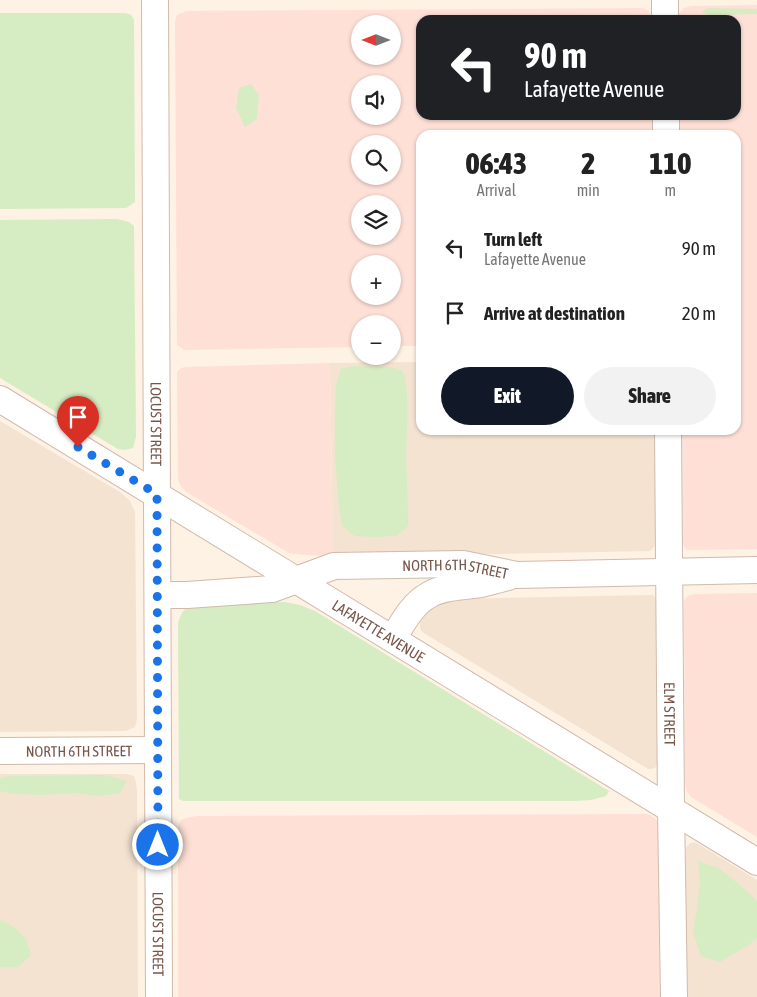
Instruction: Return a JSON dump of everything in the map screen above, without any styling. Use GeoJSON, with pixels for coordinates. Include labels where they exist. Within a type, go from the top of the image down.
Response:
{"type":"FeatureCollection","features":[{"type":"Feature","properties":{"kind":"street","name":"LOCUST STREET"},"geometry":{"type":"LineString","coordinates":[[155,0],[159,997]]}},
{"type":"Feature","properties":{"kind":"street"},"geometry":{"type":"LineString","coordinates":[[665,0],[666,15]]}},
{"type":"Feature","properties":{"kind":"street","name":"LAFAYETTE AVENUE"},"geometry":{"type":"LineString","coordinates":[[0,399],[757,862]]}},
{"type":"Feature","properties":{"kind":"street","name":"ELM STREET"},"geometry":{"type":"LineString","coordinates":[[668,435],[674,997]]}},
{"type":"Feature","properties":{"kind":"street","name":"NORTH 6TH STREET"},"geometry":{"type":"LineString","coordinates":[[158,595],[187,595],[272,589],[334,566],[463,564],[517,575],[757,570]]}},
{"type":"Feature","properties":{"kind":"street"},"geometry":{"type":"LineString","coordinates":[[393,640],[407,615],[428,595],[444,589],[482,584],[517,575]]}},
{"type":"Feature","properties":{"kind":"street","name":"NORTH 6TH STREET"},"geometry":{"type":"LineString","coordinates":[[0,751],[158,750]]}},
{"type":"Feature","properties":{"kind":"shaded area"},"geometry":{"type":"Polygon","coordinates":[[[757,5],[757,549],[691,550],[686,549],[683,545],[682,435],[741,435],[741,130],[679,130],[679,120],[741,120],[741,15],[678,15],[684,8],[691,6],[757,5]]]}},
{"type":"Feature","properties":{"kind":"shaded area"},"geometry":{"type":"Polygon","coordinates":[[[643,8],[649,11],[650,15],[416,15],[416,120],[652,120],[652,130],[416,130],[416,346],[401,346],[401,315],[351,315],[351,347],[184,350],[177,345],[175,21],[177,15],[187,11],[643,8]]]}},
{"type":"Feature","properties":{"kind":"shaded area"},"geometry":{"type":"Polygon","coordinates":[[[401,362],[416,362],[416,435],[655,435],[656,544],[650,551],[333,557],[330,363],[401,365],[401,362]]]}},
{"type":"Feature","properties":{"kind":"shaded area"},"geometry":{"type":"Polygon","coordinates":[[[330,363],[333,557],[289,553],[186,492],[181,486],[178,479],[177,372],[181,368],[186,367],[330,363]]]}},
{"type":"Feature","properties":{"kind":"shaded area"},"geometry":{"type":"Polygon","coordinates":[[[0,421],[120,492],[130,501],[135,512],[137,719],[135,727],[126,731],[0,732],[0,421]]]}},
{"type":"Feature","properties":{"kind":"shaded area"},"geometry":{"type":"Polygon","coordinates":[[[757,593],[757,837],[691,797],[686,790],[684,600],[688,596],[695,594],[757,593]]]}},
{"type":"Feature","properties":{"kind":"shaded area"},"geometry":{"type":"Polygon","coordinates":[[[653,595],[657,600],[658,763],[652,769],[648,769],[422,632],[420,628],[420,617],[427,609],[448,599],[653,595]]]}},
{"type":"Feature","properties":{"kind":"shaded area"},"geometry":{"type":"Polygon","coordinates":[[[0,774],[126,774],[134,776],[137,791],[138,997],[0,997],[0,774]]]}},
{"type":"Feature","properties":{"kind":"shaded area"},"geometry":{"type":"Polygon","coordinates":[[[648,814],[658,821],[660,997],[178,997],[178,826],[181,820],[186,818],[196,816],[648,814]]]}},
{"type":"Feature","properties":{"kind":"shaded area"},"geometry":{"type":"Polygon","coordinates":[[[695,842],[757,880],[757,997],[686,997],[686,848],[690,843],[695,842]]]}},
{"type":"Feature","properties":{"kind":"green space"},"geometry":{"type":"Polygon","coordinates":[[[708,8],[757,9],[757,14],[709,15],[702,12],[708,8]]]}},
{"type":"Feature","properties":{"kind":"green space"},"geometry":{"type":"Polygon","coordinates":[[[0,13],[126,13],[131,15],[134,20],[135,202],[126,208],[0,209],[0,13]]]}},
{"type":"Feature","properties":{"kind":"green space"},"geometry":{"type":"Polygon","coordinates":[[[251,84],[259,95],[257,119],[245,127],[236,108],[239,88],[251,84]]]}},
{"type":"Feature","properties":{"kind":"green space"},"geometry":{"type":"Polygon","coordinates":[[[117,219],[129,222],[134,226],[136,437],[133,448],[125,450],[118,449],[0,378],[0,220],[117,219]]]}},
{"type":"Feature","properties":{"kind":"green space"},"geometry":{"type":"Polygon","coordinates":[[[353,366],[393,367],[402,371],[405,377],[407,399],[408,526],[396,536],[355,536],[342,526],[335,456],[336,385],[341,369],[353,366]]]}},
{"type":"Feature","properties":{"kind":"green space"},"geometry":{"type":"Polygon","coordinates":[[[285,602],[315,611],[609,791],[606,796],[591,800],[575,801],[183,801],[179,799],[178,624],[180,616],[186,609],[197,604],[285,602]]]}},
{"type":"Feature","properties":{"kind":"green space"},"geometry":{"type":"Polygon","coordinates":[[[104,775],[127,781],[120,793],[100,796],[74,793],[12,794],[0,791],[0,778],[11,776],[104,775]]]}},
{"type":"Feature","properties":{"kind":"green space"},"geometry":{"type":"Polygon","coordinates":[[[698,861],[718,868],[757,901],[757,938],[720,962],[701,956],[693,932],[700,882],[698,861]]]}},
{"type":"Feature","properties":{"kind":"green space"},"geometry":{"type":"Polygon","coordinates":[[[0,920],[14,927],[26,939],[31,955],[18,967],[0,967],[0,920]]]}},
{"type":"Feature","properties":{"kind":"route"},"geometry":{"type":"LineString","coordinates":[[78,447],[157,494],[158,845]]}}]}
